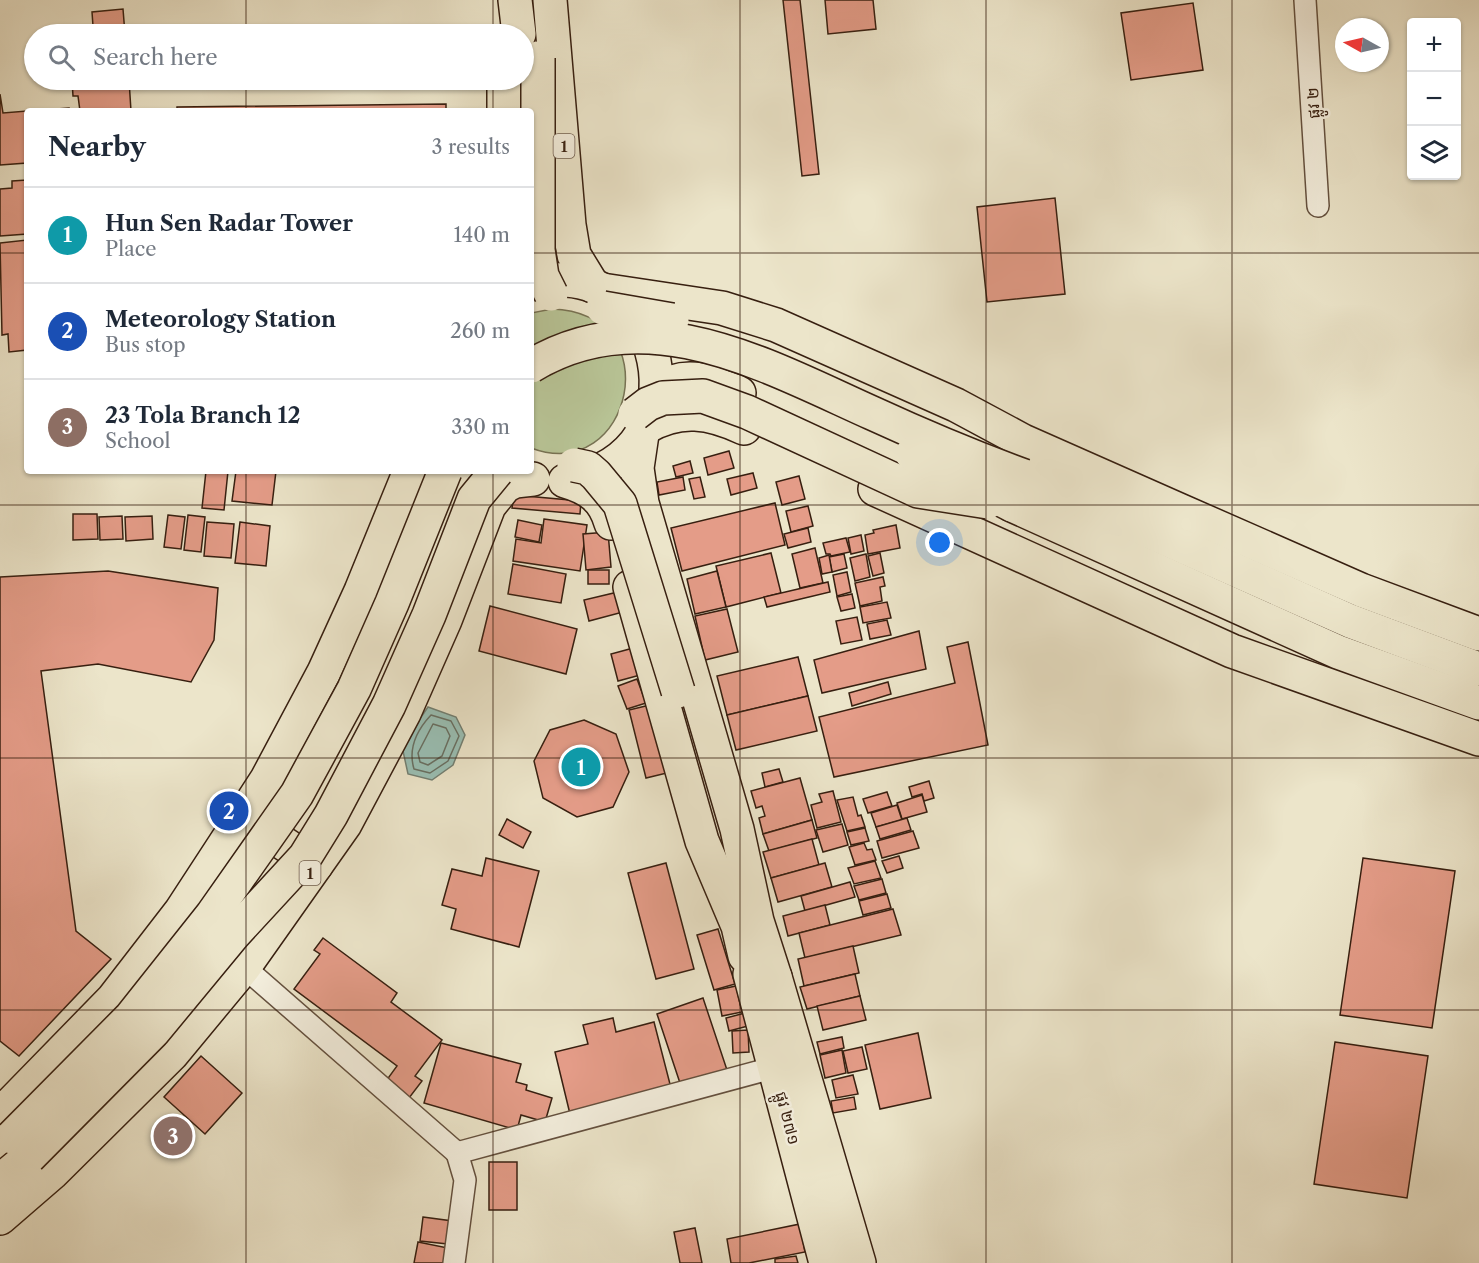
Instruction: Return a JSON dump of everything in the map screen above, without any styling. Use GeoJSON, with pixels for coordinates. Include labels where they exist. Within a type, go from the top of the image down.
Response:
{"type":"FeatureCollection","features":[{"type":"Feature","properties":{"kind":"main road"},"geometry":{"type":"LineString","coordinates":[[499,0],[501,24]]}},
{"type":"Feature","properties":{"kind":"main road"},"geometry":{"type":"LineString","coordinates":[[515,0],[520,24]]}},
{"type":"Feature","properties":{"kind":"main road"},"geometry":{"type":"LineString","coordinates":[[529,24],[531,0]]}},
{"type":"Feature","properties":{"kind":"main road","name":"1"},"geometry":{"type":"LineString","coordinates":[[550,0],[569,225],[574,255],[599,295],[630,311],[642,327],[653,352],[657,390],[641,425]]}},
{"type":"Feature","properties":{"kind":"main road"},"geometry":{"type":"LineString","coordinates":[[504,90],[504,108]]}},
{"type":"Feature","properties":{"kind":"main road"},"geometry":{"type":"LineString","coordinates":[[522,108],[524,90]]}},
{"type":"Feature","properties":{"kind":"main road"},"geometry":{"type":"LineString","coordinates":[[534,90],[540,115],[538,250],[542,276],[538,292],[577,297],[599,295],[722,308],[776,325],[956,405],[1023,441],[1361,590],[1479,634]]}},
{"type":"Feature","properties":{"kind":"main road"},"geometry":{"type":"LineString","coordinates":[[599,295],[628,333],[638,355],[641,425],[637,468],[642,503],[737,829],[757,921],[763,975]]}},
{"type":"Feature","properties":{"kind":"main road"},"geometry":{"type":"LineString","coordinates":[[599,295],[718,327],[770,345],[946,424],[1002,509]]}},
{"type":"Feature","properties":{"kind":"main road"},"geometry":{"type":"LineString","coordinates":[[534,365],[566,349],[628,336],[668,338],[712,346],[764,364],[940,445],[1002,509]]}},
{"type":"Feature","properties":{"kind":"main road"},"geometry":{"type":"LineString","coordinates":[[534,389],[574,369],[597,363],[631,359],[667,360],[707,367],[758,383],[930,462],[1232,651],[1479,739]]}},
{"type":"Feature","properties":{"kind":"main road"},"geometry":{"type":"LineString","coordinates":[[657,390],[680,378],[693,379],[753,398],[924,477],[1338,652],[1479,704]]}},
{"type":"Feature","properties":{"kind":"main road"},"geometry":{"type":"LineString","coordinates":[[641,425],[648,404],[663,398],[703,396],[747,412],[918,491],[1002,509]]}},
{"type":"Feature","properties":{"kind":"main road"},"geometry":{"type":"LineString","coordinates":[[543,472],[608,449],[623,433],[641,425],[684,413],[705,413],[1350,621],[1479,669]]}},
{"type":"Feature","properties":{"kind":"main road"},"geometry":{"type":"LineString","coordinates":[[1002,509],[1023,441]]}},
{"type":"Feature","properties":{"kind":"main road"},"geometry":{"type":"LineString","coordinates":[[543,472],[588,468],[620,504],[678,691],[718,834],[731,910]]}},
{"type":"Feature","properties":{"kind":"main road"},"geometry":{"type":"LineString","coordinates":[[543,472],[591,492],[601,499],[608,512],[702,841],[731,910],[763,975]]}},
{"type":"Feature","properties":{"kind":"main road","name":"1"},"geometry":{"type":"LineString","coordinates":[[0,1218],[52,1173],[172,1054],[242,970],[345,824],[404,713],[445,620],[489,506],[505,486],[543,472]]}},
{"type":"Feature","properties":{"kind":"main road"},"geometry":{"type":"LineString","coordinates":[[0,1181],[10,1139],[113,999],[174,921],[267,779],[324,672],[361,591],[409,474]]}},
{"type":"Feature","properties":{"kind":"main road"},"geometry":{"type":"LineString","coordinates":[[223,924],[256,823],[280,785],[337,681],[426,474]]}},
{"type":"Feature","properties":{"kind":"main road"},"geometry":{"type":"LineString","coordinates":[[223,924],[297,795],[354,689],[444,474]]}},
{"type":"Feature","properties":{"kind":"main road"},"geometry":{"type":"LineString","coordinates":[[223,924],[316,804],[373,698],[412,609],[466,474]]}},
{"type":"Feature","properties":{"kind":"main road"},"geometry":{"type":"LineString","coordinates":[[10,1139],[223,924],[305,857],[331,814],[389,705],[429,615],[474,500],[495,474]]}},
{"type":"Feature","properties":{"kind":"main road"},"geometry":{"type":"LineString","coordinates":[[243,816],[316,866]]}},
{"type":"Feature","properties":{"kind":"main road"},"geometry":{"type":"LineString","coordinates":[[174,921],[242,970]]}},
{"type":"Feature","properties":{"kind":"main road","name":"ផ្លូវ ២៧១"},"geometry":{"type":"LineString","coordinates":[[763,975],[787,1064],[826,1263]]}},
{"type":"Feature","properties":{"kind":"main road","name":"ផ្លូវ ២៧១"},"geometry":{"type":"LineString","coordinates":[[787,1064],[859,1263]]}},
{"type":"Feature","properties":{"kind":"street","name":"ផ្លូវ ២"},"geometry":{"type":"LineString","coordinates":[[1305,0],[1318,206]]}},
{"type":"Feature","properties":{"kind":"street"},"geometry":{"type":"LineString","coordinates":[[242,970],[457,1153],[465,1180],[454,1263]]}},
{"type":"Feature","properties":{"kind":"street"},"geometry":{"type":"LineString","coordinates":[[457,1153],[787,1064]]}},
{"type":"Feature","properties":{"kind":"green space"},"geometry":{"type":"Polygon","coordinates":[[[552,309],[589,318],[613,338],[624,365],[624,394],[613,422],[594,443],[566,453],[534,448],[534,312],[552,309]]]}},
{"type":"Feature","properties":{"kind":"water"},"geometry":{"type":"Polygon","coordinates":[[[428,707],[456,717],[465,735],[453,765],[432,780],[408,774],[403,751],[428,707]]]}},
{"type":"Feature","properties":{"kind":"building"},"geometry":{"type":"Polygon","coordinates":[[[783,0],[800,0],[819,174],[802,176],[783,0]]]}},
{"type":"Feature","properties":{"kind":"building"},"geometry":{"type":"Polygon","coordinates":[[[825,0],[873,0],[876,29],[828,34],[825,0]]]}},
{"type":"Feature","properties":{"kind":"building"},"geometry":{"type":"Polygon","coordinates":[[[1193,3],[1203,70],[1131,80],[1121,13],[1193,3]]]}},
{"type":"Feature","properties":{"kind":"building"},"geometry":{"type":"Polygon","coordinates":[[[123,9],[124,24],[93,24],[92,12],[123,9]]]}},
{"type":"Feature","properties":{"kind":"building"},"geometry":{"type":"Polygon","coordinates":[[[73,90],[130,90],[131,108],[80,108],[78,96],[73,96],[73,90]]]}},
{"type":"Feature","properties":{"kind":"building"},"geometry":{"type":"Polygon","coordinates":[[[0,94],[3,113],[24,111],[24,163],[0,165],[0,94]]]}},
{"type":"Feature","properties":{"kind":"building"},"geometry":{"type":"Polygon","coordinates":[[[446,104],[446,108],[177,107],[446,104]]]}},
{"type":"Feature","properties":{"kind":"building"},"geometry":{"type":"Polygon","coordinates":[[[24,180],[24,234],[0,236],[0,189],[12,188],[12,181],[24,180]]]}},
{"type":"Feature","properties":{"kind":"building"},"geometry":{"type":"Polygon","coordinates":[[[1055,198],[1065,294],[987,302],[977,207],[1055,198]]]}},
{"type":"Feature","properties":{"kind":"building"},"geometry":{"type":"Polygon","coordinates":[[[24,240],[24,350],[9,352],[8,334],[2,335],[0,243],[24,240]]]}},
{"type":"Feature","properties":{"kind":"building"},"geometry":{"type":"Polygon","coordinates":[[[729,451],[734,468],[708,475],[704,458],[729,451]]]}},
{"type":"Feature","properties":{"kind":"building"},"geometry":{"type":"Polygon","coordinates":[[[690,461],[693,473],[676,477],[673,466],[690,461]]]}},
{"type":"Feature","properties":{"kind":"building"},"geometry":{"type":"Polygon","coordinates":[[[753,473],[757,488],[731,495],[727,479],[753,473]]]}},
{"type":"Feature","properties":{"kind":"building"},"geometry":{"type":"Polygon","coordinates":[[[206,474],[228,474],[224,510],[202,508],[206,474]]]}},
{"type":"Feature","properties":{"kind":"building"},"geometry":{"type":"Polygon","coordinates":[[[236,474],[276,474],[272,505],[232,501],[236,474]]]}},
{"type":"Feature","properties":{"kind":"building"},"geometry":{"type":"Polygon","coordinates":[[[799,476],[805,499],[782,505],[776,482],[799,476]]]}},
{"type":"Feature","properties":{"kind":"building"},"geometry":{"type":"Polygon","coordinates":[[[683,477],[685,490],[659,495],[657,482],[683,477]]]}},
{"type":"Feature","properties":{"kind":"building"},"geometry":{"type":"Polygon","coordinates":[[[700,477],[705,497],[694,499],[689,479],[700,477]]]}},
{"type":"Feature","properties":{"kind":"building"},"geometry":{"type":"Polygon","coordinates":[[[514,495],[581,501],[580,514],[512,508],[514,495]]]}},
{"type":"Feature","properties":{"kind":"building"},"geometry":{"type":"Polygon","coordinates":[[[775,503],[785,545],[682,571],[671,528],[775,503]]]}},
{"type":"Feature","properties":{"kind":"building"},"geometry":{"type":"Polygon","coordinates":[[[808,506],[813,526],[791,532],[786,511],[808,506]]]}},
{"type":"Feature","properties":{"kind":"building"},"geometry":{"type":"Polygon","coordinates":[[[73,514],[97,514],[98,539],[73,540],[73,514]]]}},
{"type":"Feature","properties":{"kind":"building"},"geometry":{"type":"Polygon","coordinates":[[[168,515],[185,517],[181,549],[164,547],[168,515]]]}},
{"type":"Feature","properties":{"kind":"building"},"geometry":{"type":"Polygon","coordinates":[[[188,515],[205,517],[201,552],[184,550],[188,515]]]}},
{"type":"Feature","properties":{"kind":"building"},"geometry":{"type":"Polygon","coordinates":[[[122,516],[123,539],[100,540],[99,517],[122,516]]]}},
{"type":"Feature","properties":{"kind":"building"},"geometry":{"type":"Polygon","coordinates":[[[152,516],[153,539],[126,541],[125,517],[152,516]]]}},
{"type":"Feature","properties":{"kind":"building"},"geometry":{"type":"Polygon","coordinates":[[[544,519],[587,525],[580,571],[513,561],[516,539],[541,543],[544,519]]]}},
{"type":"Feature","properties":{"kind":"building"},"geometry":{"type":"Polygon","coordinates":[[[518,520],[542,525],[539,542],[515,537],[518,520]]]}},
{"type":"Feature","properties":{"kind":"building"},"geometry":{"type":"Polygon","coordinates":[[[207,522],[234,524],[231,558],[204,556],[207,522]]]}},
{"type":"Feature","properties":{"kind":"building"},"geometry":{"type":"Polygon","coordinates":[[[240,522],[270,526],[266,566],[235,563],[240,522]]]}},
{"type":"Feature","properties":{"kind":"building"},"geometry":{"type":"Polygon","coordinates":[[[896,525],[900,548],[868,554],[865,535],[874,533],[873,530],[896,525]]]}},
{"type":"Feature","properties":{"kind":"building"},"geometry":{"type":"Polygon","coordinates":[[[808,528],[811,542],[788,548],[784,534],[808,528]]]}},
{"type":"Feature","properties":{"kind":"building"},"geometry":{"type":"Polygon","coordinates":[[[608,532],[611,567],[586,570],[583,534],[608,532]]]}},
{"type":"Feature","properties":{"kind":"building"},"geometry":{"type":"Polygon","coordinates":[[[861,535],[864,551],[851,554],[848,538],[861,535]]]}},
{"type":"Feature","properties":{"kind":"building"},"geometry":{"type":"Polygon","coordinates":[[[846,538],[850,552],[831,556],[826,554],[823,543],[846,538]]]}},
{"type":"Feature","properties":{"kind":"building"},"geometry":{"type":"Polygon","coordinates":[[[815,548],[823,583],[800,588],[792,554],[815,548]]]}},
{"type":"Feature","properties":{"kind":"building"},"geometry":{"type":"Polygon","coordinates":[[[771,553],[781,593],[726,607],[716,566],[771,553]]]}},
{"type":"Feature","properties":{"kind":"building"},"geometry":{"type":"Polygon","coordinates":[[[880,553],[884,573],[873,576],[868,556],[880,553]]]}},
{"type":"Feature","properties":{"kind":"building"},"geometry":{"type":"Polygon","coordinates":[[[844,554],[847,568],[832,572],[829,557],[844,554]]]}},
{"type":"Feature","properties":{"kind":"building"},"geometry":{"type":"Polygon","coordinates":[[[866,554],[870,577],[855,581],[850,558],[866,554]]]}},
{"type":"Feature","properties":{"kind":"building"},"geometry":{"type":"Polygon","coordinates":[[[829,555],[832,572],[822,574],[819,558],[829,555]]]}},
{"type":"Feature","properties":{"kind":"building"},"geometry":{"type":"Polygon","coordinates":[[[513,564],[566,574],[561,603],[508,594],[513,564]]]}},
{"type":"Feature","properties":{"kind":"building"},"geometry":{"type":"Polygon","coordinates":[[[588,570],[609,570],[609,584],[588,584],[588,570]]]}},
{"type":"Feature","properties":{"kind":"building"},"geometry":{"type":"Polygon","coordinates":[[[108,571],[218,588],[214,640],[191,682],[98,664],[41,671],[76,931],[111,959],[19,1056],[0,1041],[0,577],[108,571]]]}},
{"type":"Feature","properties":{"kind":"building"},"geometry":{"type":"Polygon","coordinates":[[[717,571],[726,607],[695,614],[687,579],[717,571]]]}},
{"type":"Feature","properties":{"kind":"building"},"geometry":{"type":"Polygon","coordinates":[[[847,572],[851,592],[837,596],[833,575],[847,572]]]}},
{"type":"Feature","properties":{"kind":"building"},"geometry":{"type":"Polygon","coordinates":[[[883,577],[885,586],[880,587],[882,601],[860,606],[855,583],[883,577]]]}},
{"type":"Feature","properties":{"kind":"building"},"geometry":{"type":"Polygon","coordinates":[[[828,582],[830,592],[767,607],[764,597],[828,582]]]}},
{"type":"Feature","properties":{"kind":"building"},"geometry":{"type":"Polygon","coordinates":[[[618,592],[623,612],[589,621],[584,600],[618,592]]]}},
{"type":"Feature","properties":{"kind":"building"},"geometry":{"type":"Polygon","coordinates":[[[852,594],[855,608],[841,611],[837,597],[852,594]]]}},
{"type":"Feature","properties":{"kind":"building"},"geometry":{"type":"Polygon","coordinates":[[[887,602],[891,618],[863,623],[860,607],[887,602]]]}},
{"type":"Feature","properties":{"kind":"building"},"geometry":{"type":"Polygon","coordinates":[[[490,606],[577,629],[566,674],[479,651],[490,606]]]}},
{"type":"Feature","properties":{"kind":"building"},"geometry":{"type":"Polygon","coordinates":[[[727,609],[738,652],[705,660],[695,616],[727,609]]]}},
{"type":"Feature","properties":{"kind":"building"},"geometry":{"type":"Polygon","coordinates":[[[857,617],[862,640],[841,644],[836,621],[857,617]]]}},
{"type":"Feature","properties":{"kind":"building"},"geometry":{"type":"Polygon","coordinates":[[[887,620],[891,635],[870,639],[867,624],[887,620]]]}},
{"type":"Feature","properties":{"kind":"building"},"geometry":{"type":"Polygon","coordinates":[[[919,631],[926,669],[822,693],[814,660],[919,631]]]}},
{"type":"Feature","properties":{"kind":"building"},"geometry":{"type":"Polygon","coordinates":[[[968,642],[988,745],[834,777],[819,717],[955,683],[947,647],[968,642]]]}},
{"type":"Feature","properties":{"kind":"building"},"geometry":{"type":"Polygon","coordinates":[[[637,647],[644,674],[618,681],[611,654],[637,647]]]}},
{"type":"Feature","properties":{"kind":"building"},"geometry":{"type":"Polygon","coordinates":[[[798,657],[808,696],[727,715],[717,676],[798,657]]]}},
{"type":"Feature","properties":{"kind":"building"},"geometry":{"type":"Polygon","coordinates":[[[637,679],[646,703],[627,709],[618,686],[637,679]]]}},
{"type":"Feature","properties":{"kind":"building"},"geometry":{"type":"Polygon","coordinates":[[[888,682],[891,694],[852,706],[849,693],[888,682]]]}},
{"type":"Feature","properties":{"kind":"building"},"geometry":{"type":"Polygon","coordinates":[[[808,696],[817,731],[736,750],[727,715],[808,696]]]}},
{"type":"Feature","properties":{"kind":"building"},"geometry":{"type":"Polygon","coordinates":[[[654,704],[671,772],[646,778],[629,710],[654,704]]]}},
{"type":"Feature","properties":{"kind":"building"},"geometry":{"type":"Polygon","coordinates":[[[584,720],[616,734],[629,772],[613,807],[577,817],[543,798],[534,761],[550,730],[584,720]]]}},
{"type":"Feature","properties":{"kind":"building"},"geometry":{"type":"Polygon","coordinates":[[[779,769],[783,782],[765,787],[762,773],[779,769]]]}},
{"type":"Feature","properties":{"kind":"building"},"geometry":{"type":"Polygon","coordinates":[[[800,778],[812,820],[763,834],[759,818],[765,816],[762,806],[756,808],[751,791],[800,778]]]}},
{"type":"Feature","properties":{"kind":"building"},"geometry":{"type":"Polygon","coordinates":[[[929,781],[934,798],[924,801],[922,794],[912,797],[909,787],[929,781]]]}},
{"type":"Feature","properties":{"kind":"building"},"geometry":{"type":"Polygon","coordinates":[[[833,791],[841,822],[817,828],[811,805],[822,802],[819,794],[833,791]]]}},
{"type":"Feature","properties":{"kind":"building"},"geometry":{"type":"Polygon","coordinates":[[[887,792],[892,806],[868,813],[863,799],[887,792]]]}},
{"type":"Feature","properties":{"kind":"building"},"geometry":{"type":"Polygon","coordinates":[[[922,795],[927,812],[902,819],[897,803],[922,795]]]}},
{"type":"Feature","properties":{"kind":"building"},"geometry":{"type":"Polygon","coordinates":[[[853,797],[858,816],[861,815],[865,827],[847,831],[837,800],[853,797]]]}},
{"type":"Feature","properties":{"kind":"building"},"geometry":{"type":"Polygon","coordinates":[[[897,805],[902,820],[876,827],[871,813],[897,805]]]}},
{"type":"Feature","properties":{"kind":"building"},"geometry":{"type":"Polygon","coordinates":[[[907,818],[911,830],[880,839],[876,827],[907,818]]]}},
{"type":"Feature","properties":{"kind":"building"},"geometry":{"type":"Polygon","coordinates":[[[507,819],[531,832],[523,848],[499,835],[507,819]]]}},
{"type":"Feature","properties":{"kind":"building"},"geometry":{"type":"Polygon","coordinates":[[[812,820],[817,838],[769,851],[763,834],[812,820]]]}},
{"type":"Feature","properties":{"kind":"building"},"geometry":{"type":"Polygon","coordinates":[[[842,824],[848,845],[823,852],[816,830],[842,824]]]}},
{"type":"Feature","properties":{"kind":"building"},"geometry":{"type":"Polygon","coordinates":[[[865,828],[869,841],[851,845],[847,832],[865,828]]]}},
{"type":"Feature","properties":{"kind":"building"},"geometry":{"type":"Polygon","coordinates":[[[913,831],[919,848],[882,858],[877,841],[913,831]]]}},
{"type":"Feature","properties":{"kind":"building"},"geometry":{"type":"Polygon","coordinates":[[[812,839],[819,865],[771,878],[763,852],[812,839]]]}},
{"type":"Feature","properties":{"kind":"building"},"geometry":{"type":"Polygon","coordinates":[[[864,843],[867,850],[872,849],[876,860],[855,865],[849,847],[864,843]]]}},
{"type":"Feature","properties":{"kind":"building"},"geometry":{"type":"Polygon","coordinates":[[[899,856],[903,868],[887,873],[882,861],[899,856]]]}},
{"type":"Feature","properties":{"kind":"building"},"geometry":{"type":"Polygon","coordinates":[[[486,858],[539,871],[519,947],[451,929],[456,909],[442,905],[452,869],[482,876],[486,858]]]}},
{"type":"Feature","properties":{"kind":"building"},"geometry":{"type":"Polygon","coordinates":[[[1363,858],[1455,871],[1432,1028],[1340,1015],[1363,858]]]}},
{"type":"Feature","properties":{"kind":"building"},"geometry":{"type":"Polygon","coordinates":[[[875,861],[881,878],[854,884],[848,868],[875,861]]]}},
{"type":"Feature","properties":{"kind":"building"},"geometry":{"type":"Polygon","coordinates":[[[666,863],[694,969],[656,979],[628,873],[666,863]]]}},
{"type":"Feature","properties":{"kind":"building"},"geometry":{"type":"Polygon","coordinates":[[[825,863],[832,887],[778,902],[771,878],[825,863]]]}},
{"type":"Feature","properties":{"kind":"building"},"geometry":{"type":"Polygon","coordinates":[[[882,879],[886,893],[859,900],[854,886],[882,879]]]}},
{"type":"Feature","properties":{"kind":"building"},"geometry":{"type":"Polygon","coordinates":[[[850,882],[855,897],[805,911],[801,896],[850,882]]]}},
{"type":"Feature","properties":{"kind":"building"},"geometry":{"type":"Polygon","coordinates":[[[887,894],[891,908],[863,915],[859,901],[887,894]]]}},
{"type":"Feature","properties":{"kind":"building"},"geometry":{"type":"Polygon","coordinates":[[[825,905],[830,925],[788,936],[783,916],[825,905]]]}},
{"type":"Feature","properties":{"kind":"building"},"geometry":{"type":"Polygon","coordinates":[[[893,909],[901,935],[805,958],[799,933],[893,909]]]}},
{"type":"Feature","properties":{"kind":"building"},"geometry":{"type":"Polygon","coordinates":[[[718,929],[735,984],[714,990],[697,935],[718,929]]]}},
{"type":"Feature","properties":{"kind":"building"},"geometry":{"type":"Polygon","coordinates":[[[323,938],[397,993],[391,1002],[442,1040],[415,1076],[422,1081],[409,1098],[386,1081],[397,1066],[294,989],[320,954],[314,950],[323,938]]]}},
{"type":"Feature","properties":{"kind":"building"},"geometry":{"type":"Polygon","coordinates":[[[853,946],[859,973],[804,986],[798,959],[853,946]]]}},
{"type":"Feature","properties":{"kind":"building"},"geometry":{"type":"Polygon","coordinates":[[[855,974],[860,996],[807,1009],[800,987],[855,974]]]}},
{"type":"Feature","properties":{"kind":"building"},"geometry":{"type":"Polygon","coordinates":[[[736,986],[742,1012],[722,1016],[717,990],[736,986]]]}},
{"type":"Feature","properties":{"kind":"building"},"geometry":{"type":"Polygon","coordinates":[[[860,996],[866,1020],[823,1030],[817,1006],[860,996]]]}},
{"type":"Feature","properties":{"kind":"building"},"geometry":{"type":"Polygon","coordinates":[[[703,998],[727,1070],[681,1086],[657,1014],[703,998]]]}},
{"type":"Feature","properties":{"kind":"building"},"geometry":{"type":"Polygon","coordinates":[[[745,1013],[748,1026],[729,1031],[726,1018],[745,1013]]]}},
{"type":"Feature","properties":{"kind":"building"},"geometry":{"type":"Polygon","coordinates":[[[613,1018],[616,1032],[654,1022],[671,1088],[570,1114],[555,1052],[588,1044],[583,1025],[613,1018]]]}},
{"type":"Feature","properties":{"kind":"building"},"geometry":{"type":"Polygon","coordinates":[[[748,1030],[749,1052],[733,1053],[732,1031],[748,1030]]]}},
{"type":"Feature","properties":{"kind":"building"},"geometry":{"type":"Polygon","coordinates":[[[918,1033],[931,1098],[880,1109],[865,1045],[918,1033]]]}},
{"type":"Feature","properties":{"kind":"building"},"geometry":{"type":"Polygon","coordinates":[[[842,1037],[844,1048],[820,1054],[817,1042],[842,1037]]]}},
{"type":"Feature","properties":{"kind":"building"},"geometry":{"type":"Polygon","coordinates":[[[1335,1042],[1428,1056],[1407,1198],[1314,1184],[1335,1042]]]}},
{"type":"Feature","properties":{"kind":"building"},"geometry":{"type":"Polygon","coordinates":[[[441,1043],[521,1064],[516,1082],[527,1085],[526,1090],[552,1098],[545,1122],[521,1115],[517,1130],[424,1103],[441,1043]]]}},
{"type":"Feature","properties":{"kind":"building"},"geometry":{"type":"Polygon","coordinates":[[[862,1047],[867,1069],[848,1073],[843,1051],[862,1047]]]}},
{"type":"Feature","properties":{"kind":"building"},"geometry":{"type":"Polygon","coordinates":[[[842,1050],[846,1073],[825,1078],[820,1055],[842,1050]]]}},
{"type":"Feature","properties":{"kind":"building"},"geometry":{"type":"Polygon","coordinates":[[[201,1056],[242,1093],[205,1134],[164,1097],[201,1056]]]}},
{"type":"Feature","properties":{"kind":"building"},"geometry":{"type":"Polygon","coordinates":[[[853,1075],[858,1094],[836,1098],[832,1080],[853,1075]]]}},
{"type":"Feature","properties":{"kind":"building"},"geometry":{"type":"Polygon","coordinates":[[[854,1097],[856,1109],[833,1113],[831,1101],[854,1097]]]}},
{"type":"Feature","properties":{"kind":"building"},"geometry":{"type":"Polygon","coordinates":[[[489,1162],[517,1162],[517,1210],[489,1210],[489,1162]]]}},
{"type":"Feature","properties":{"kind":"building"},"geometry":{"type":"Polygon","coordinates":[[[423,1217],[460,1222],[457,1245],[420,1241],[423,1217]]]}},
{"type":"Feature","properties":{"kind":"building"},"geometry":{"type":"Polygon","coordinates":[[[800,1224],[805,1252],[749,1263],[731,1263],[727,1239],[800,1224]]]}},
{"type":"Feature","properties":{"kind":"building"},"geometry":{"type":"Polygon","coordinates":[[[695,1228],[702,1263],[680,1263],[674,1232],[695,1228]]]}},
{"type":"Feature","properties":{"kind":"building"},"geometry":{"type":"Polygon","coordinates":[[[418,1242],[448,1248],[446,1263],[414,1263],[418,1242]]]}},
{"type":"Feature","properties":{"kind":"building"},"geometry":{"type":"Polygon","coordinates":[[[796,1256],[798,1263],[775,1263],[775,1259],[796,1256]]]}},
{"type":"Feature","properties":{"kind":"place","name":"Hun Sen Radar Tower"},"geometry":{"type":"Point","coordinates":[581,767]}},
{"type":"Feature","properties":{"kind":"place","name":"Meteorology Station"},"geometry":{"type":"Point","coordinates":[229,811]}},
{"type":"Feature","properties":{"kind":"place","name":"23 Tola Branch 12"},"geometry":{"type":"Point","coordinates":[173,1136]}}]}
